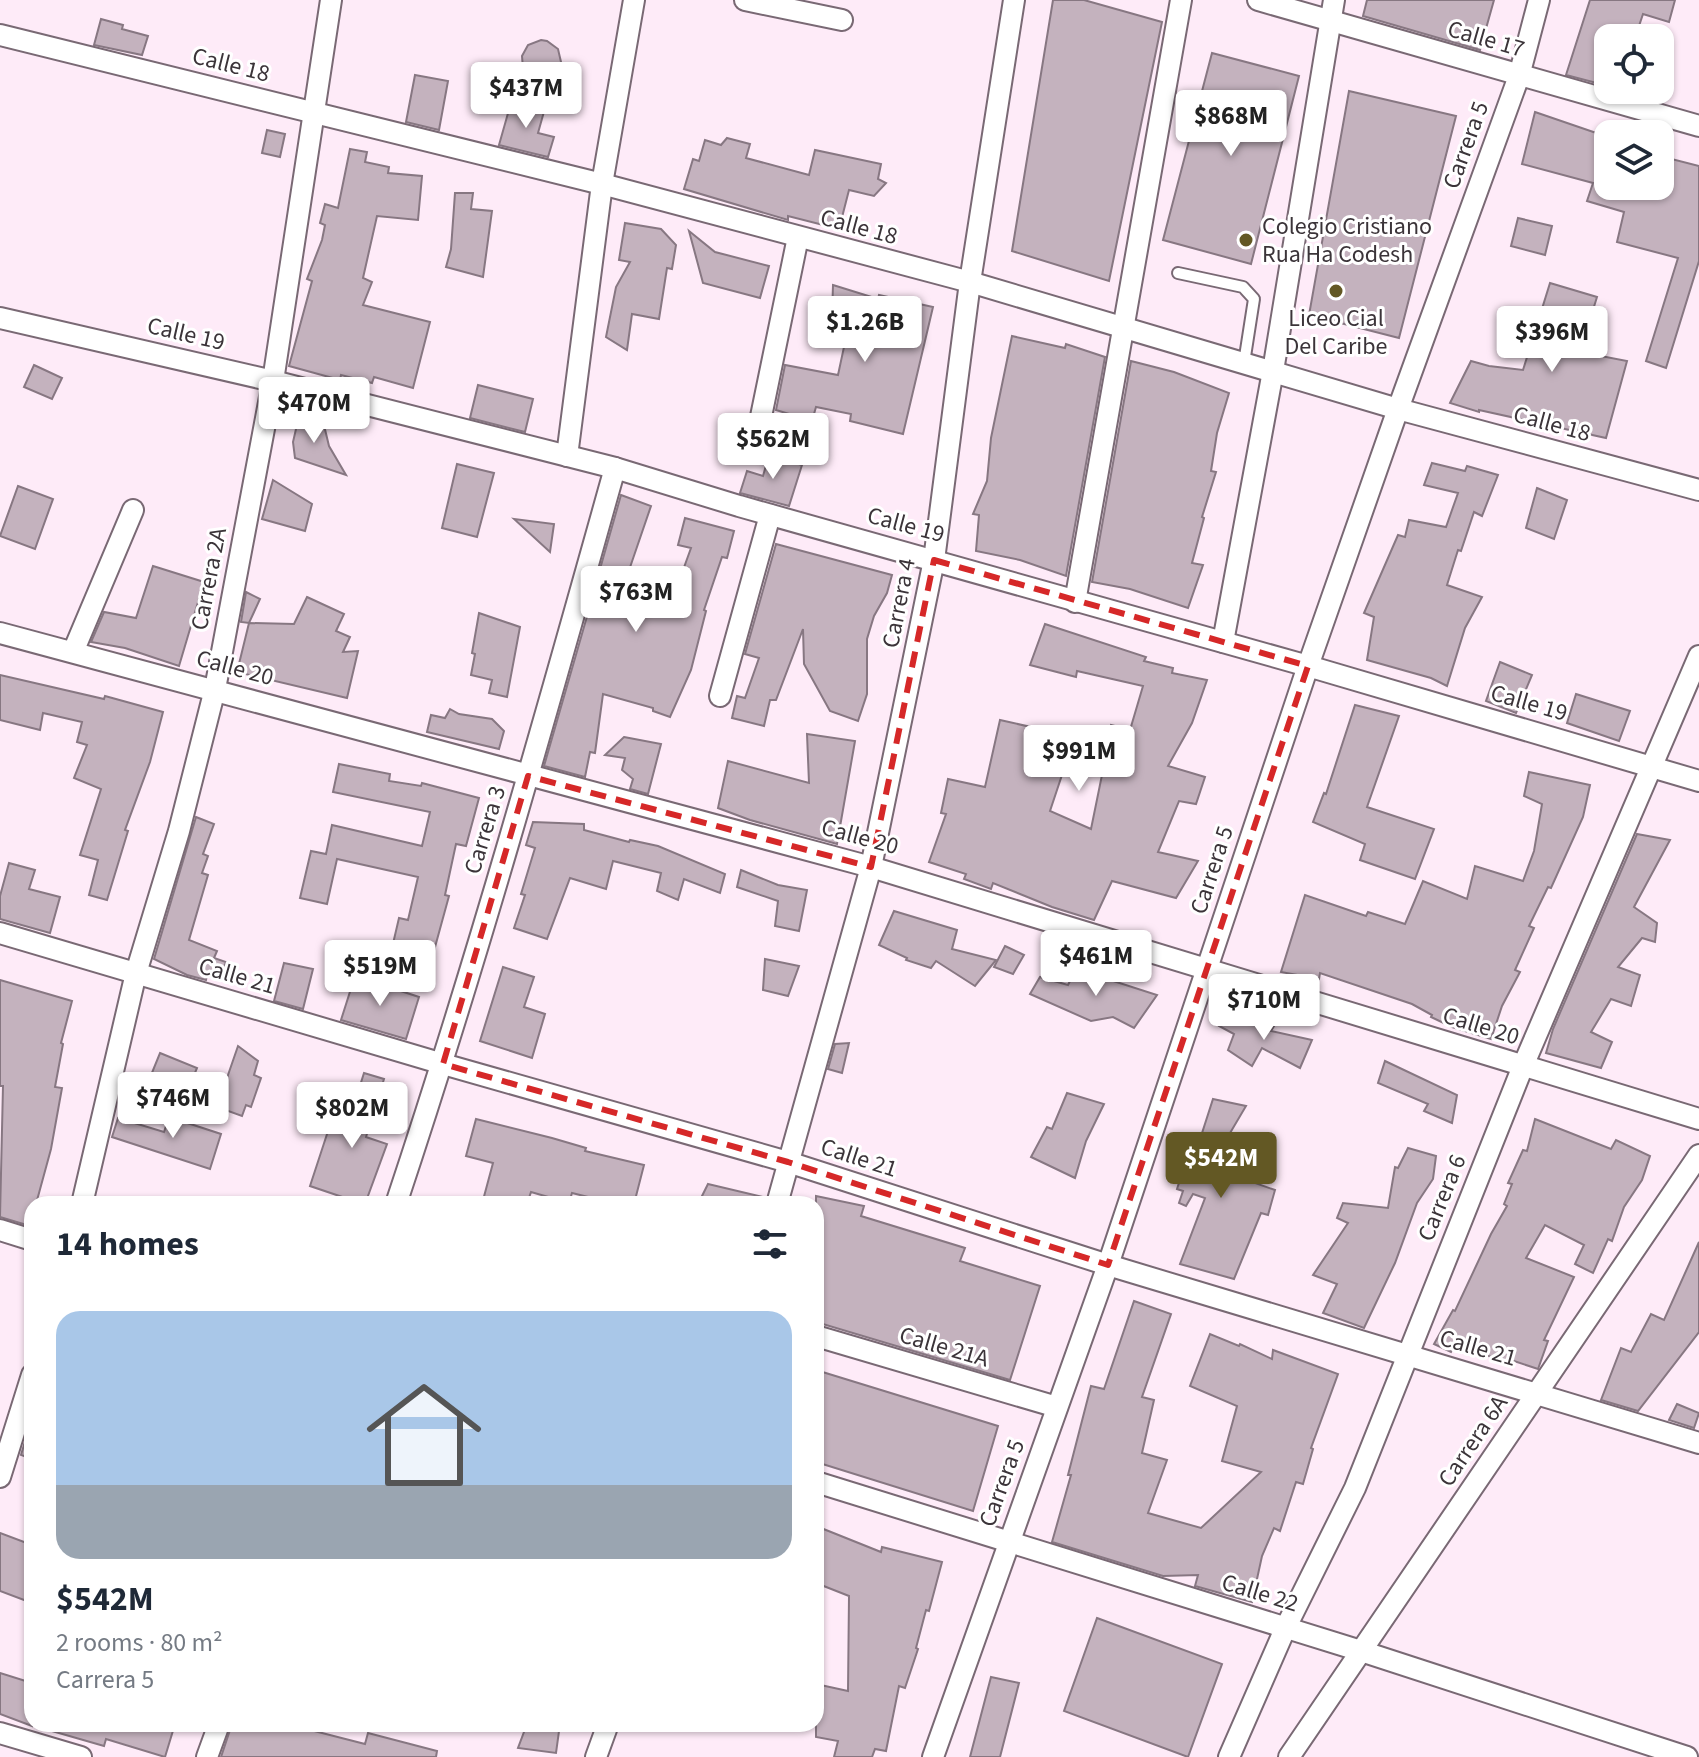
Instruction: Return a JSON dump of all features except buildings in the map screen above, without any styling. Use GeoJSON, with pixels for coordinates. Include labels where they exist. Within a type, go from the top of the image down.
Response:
{"type":"FeatureCollection","features":[{"type":"Feature","properties":{"kind":"street","name":"Carrera 2A"},"geometry":{"type":"LineString","coordinates":[[84,1196],[136,973],[179,831],[215,689],[273,381],[331,0]]}},
{"type":"Feature","properties":{"kind":"street"},"geometry":{"type":"LineString","coordinates":[[567,456],[602,184],[634,0]]}},
{"type":"Feature","properties":{"kind":"street"},"geometry":{"type":"LineString","coordinates":[[745,0],[842,20]]}},
{"type":"Feature","properties":{"kind":"street","name":"Carrera 4"},"geometry":{"type":"LineString","coordinates":[[779,1196],[871,867],[934,560],[970,282],[1014,0]]}},
{"type":"Feature","properties":{"kind":"street"},"geometry":{"type":"LineString","coordinates":[[1075,602],[1181,0]]}},
{"type":"Feature","properties":{"kind":"street","name":"Calle 17"},"geometry":{"type":"LineString","coordinates":[[1258,0],[1332,10],[1519,76],[1699,126]]}},
{"type":"Feature","properties":{"kind":"street","name":"Carrera 5"},"geometry":{"type":"LineString","coordinates":[[933,1757],[1108,1265],[1308,666],[1519,76],[1539,0]]}},
{"type":"Feature","properties":{"kind":"street"},"geometry":{"type":"LineString","coordinates":[[1223,642],[1273,371],[1332,10]]}},
{"type":"Feature","properties":{"kind":"street","name":"Calle 18"},"geometry":{"type":"LineString","coordinates":[[0,35],[602,184],[970,282],[1398,409],[1699,490]]}},
{"type":"Feature","properties":{"kind":"street"},"geometry":{"type":"LineString","coordinates":[[757,436],[798,237]]}},
{"type":"Feature","properties":{"kind":"street","name":"Calle 19"},"geometry":{"type":"LineString","coordinates":[[0,318],[273,381],[615,468],[1699,781]]}},
{"type":"Feature","properties":{"kind":"street","name":"Carrera 3"},"geometry":{"type":"LineString","coordinates":[[399,1196],[443,1064],[615,468]]}},
{"type":"Feature","properties":{"kind":"street"},"geometry":{"type":"LineString","coordinates":[[73,652],[133,510]]}},
{"type":"Feature","properties":{"kind":"street"},"geometry":{"type":"LineString","coordinates":[[720,696],[770,515]]}},
{"type":"Feature","properties":{"kind":"street","name":"Calle 20"},"geometry":{"type":"LineString","coordinates":[[0,633],[871,867],[1699,1119]]}},
{"type":"Feature","properties":{"kind":"street","name":"Carrera 6"},"geometry":{"type":"LineString","coordinates":[[1229,1757],[1285,1629],[1355,1488],[1523,1066],[1699,656]]}},
{"type":"Feature","properties":{"kind":"street","name":"Calle 21"},"geometry":{"type":"LineString","coordinates":[[0,933],[788,1162],[1108,1265],[1699,1443]]}},
{"type":"Feature","properties":{"kind":"street","name":"Carrera 6A"},"geometry":{"type":"LineString","coordinates":[[1289,1757],[1699,1155]]}},
{"type":"Feature","properties":{"kind":"street"},"geometry":{"type":"LineString","coordinates":[[0,1230],[24,1238]]}},
{"type":"Feature","properties":{"kind":"street","name":"Calle 21A"},"geometry":{"type":"LineString","coordinates":[[824,1338],[1057,1407]]}},
{"type":"Feature","properties":{"kind":"street"},"geometry":{"type":"LineString","coordinates":[[0,1477],[24,1400]]}},
{"type":"Feature","properties":{"kind":"street","name":"Calle 22"},"geometry":{"type":"LineString","coordinates":[[824,1484],[1361,1651],[1687,1757]]}},
{"type":"Feature","properties":{"kind":"street"},"geometry":{"type":"LineString","coordinates":[[207,1757],[216,1732]]}},
{"type":"Feature","properties":{"kind":"street"},"geometry":{"type":"LineString","coordinates":[[596,1757],[605,1732]]}},
{"type":"Feature","properties":{"kind":"street"},"geometry":{"type":"LineString","coordinates":[[0,1733],[81,1757]]}},
{"type":"Feature","properties":{"kind":"street"},"geometry":{"type":"LineString","coordinates":[[1695,1757],[1699,1744]]}},
{"type":"Feature","properties":{"kind":"lane"},"geometry":{"type":"LineString","coordinates":[[1178,273],[1243,287],[1254,299],[1244,363]]}},
{"type":"Feature","properties":{"kind":"highlighted area"},"geometry":{"type":"Polygon","coordinates":[[[934,560],[1308,666],[1108,1265],[788,1162],[443,1064],[528,776],[871,867],[934,560]]]}},
{"type":"Feature","properties":{"kind":"place","name":"Colegio Cristiano Rua Ha Codesh"},"geometry":{"type":"Point","coordinates":[1246,240]}},
{"type":"Feature","properties":{"kind":"place","name":"Liceo Cial Del Caribe"},"geometry":{"type":"Point","coordinates":[1336,291]}}]}
